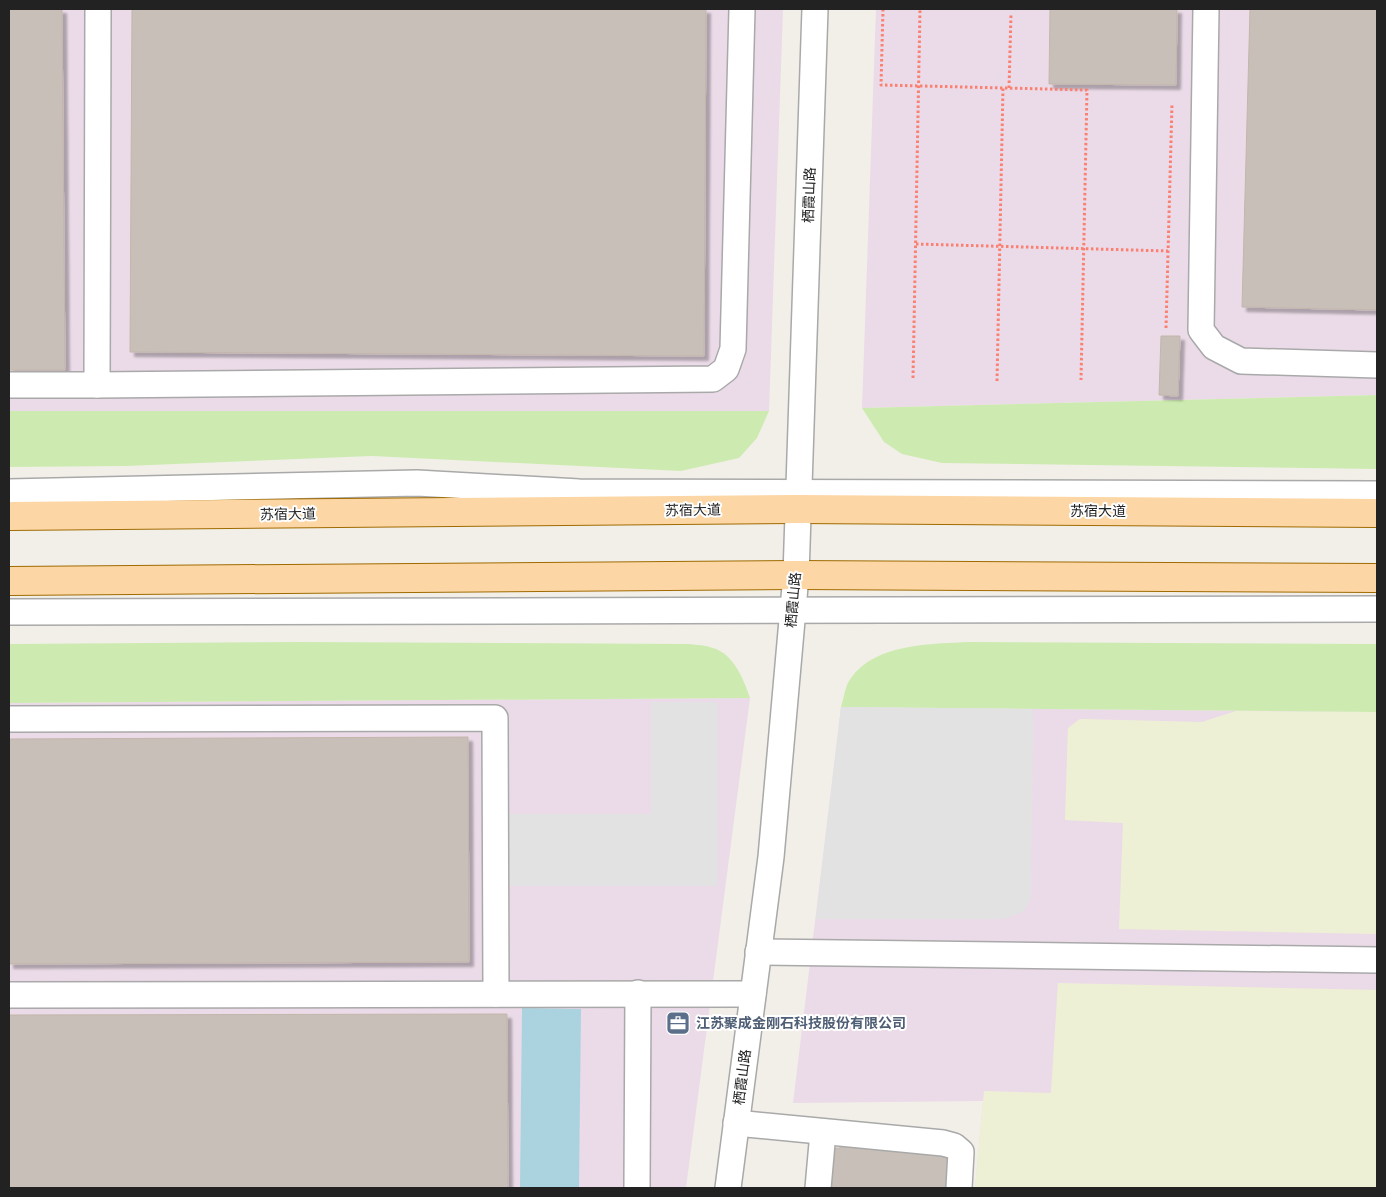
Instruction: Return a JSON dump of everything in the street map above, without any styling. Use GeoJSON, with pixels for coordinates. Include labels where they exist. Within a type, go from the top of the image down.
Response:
{"type":"FeatureCollection","features":[{"type":"Feature","properties":{"kind":"main road","name":"苏宿大道"},"geometry":{"type":"LineString","coordinates":[[9,516],[798,500],[1377,513]]}},
{"type":"Feature","properties":{"kind":"main road"},"geometry":{"type":"LineString","coordinates":[[9,581],[796,575],[1377,578]]}},
{"type":"Feature","properties":{"kind":"street"},"geometry":{"type":"LineString","coordinates":[[97,385],[98,9]]}},
{"type":"Feature","properties":{"kind":"street"},"geometry":{"type":"LineString","coordinates":[[9,386],[713,379],[726,370],[733,349],[742,9]]}},
{"type":"Feature","properties":{"kind":"street","name":"栖霞山路"},"geometry":{"type":"LineString","coordinates":[[728,1188],[770,857],[796,575],[815,9]]}},
{"type":"Feature","properties":{"kind":"street"},"geometry":{"type":"LineString","coordinates":[[1206,9],[1200,330],[1214,347],[1241,361],[1377,365]]}},
{"type":"Feature","properties":{"kind":"street"},"geometry":{"type":"LineString","coordinates":[[9,492],[417,483],[579,492],[798,500],[1377,494]]}},
{"type":"Feature","properties":{"kind":"street"},"geometry":{"type":"LineString","coordinates":[[9,612],[1377,609]]}},
{"type":"Feature","properties":{"kind":"street"},"geometry":{"type":"LineString","coordinates":[[9,719],[495,718],[496,994]]}},
{"type":"Feature","properties":{"kind":"street"},"geometry":{"type":"LineString","coordinates":[[758,952],[1377,960]]}},
{"type":"Feature","properties":{"kind":"street"},"geometry":{"type":"LineString","coordinates":[[637,1188],[638,993]]}},
{"type":"Feature","properties":{"kind":"street"},"geometry":{"type":"LineString","coordinates":[[9,995],[753,994]]}},
{"type":"Feature","properties":{"kind":"street"},"geometry":{"type":"LineString","coordinates":[[736,1123],[954,1146],[961,1152],[962,1158],[959,1188]]}},
{"type":"Feature","properties":{"kind":"street"},"geometry":{"type":"LineString","coordinates":[[818,1188],[823,1132]]}},
{"type":"Feature","properties":{"kind":"path"},"geometry":{"type":"LineString","coordinates":[[883,9],[882,85],[1088,90],[1081,380]]}},
{"type":"Feature","properties":{"kind":"path"},"geometry":{"type":"LineString","coordinates":[[913,378],[920,9]]}},
{"type":"Feature","properties":{"kind":"path"},"geometry":{"type":"LineString","coordinates":[[1010,88],[1011,14]]}},
{"type":"Feature","properties":{"kind":"path"},"geometry":{"type":"LineString","coordinates":[[997,380],[1003,88]]}},
{"type":"Feature","properties":{"kind":"path"},"geometry":{"type":"LineString","coordinates":[[1166,328],[1172,104]]}},
{"type":"Feature","properties":{"kind":"path"},"geometry":{"type":"LineString","coordinates":[[916,244],[1168,251]]}},
{"type":"Feature","properties":{"kind":"shaded area"},"geometry":{"type":"Polygon","coordinates":[[[9,9],[783,9],[769,411],[9,411],[9,9]]]}},
{"type":"Feature","properties":{"kind":"shaded area"},"geometry":{"type":"Polygon","coordinates":[[[876,9],[1377,9],[1377,395],[862,408],[876,9]]]}},
{"type":"Feature","properties":{"kind":"shaded area"},"geometry":{"type":"Polygon","coordinates":[[[750,698],[686,1188],[9,1188],[9,703],[750,698]]]}},
{"type":"Feature","properties":{"kind":"shaded area"},"geometry":{"type":"Polygon","coordinates":[[[651,702],[717,702],[717,886],[509,886],[509,814],[651,814],[651,702]]]}},
{"type":"Feature","properties":{"kind":"shaded area"},"geometry":{"type":"Polygon","coordinates":[[[841,707],[1377,712],[1377,1188],[975,1188],[983,1101],[793,1103],[841,707]]]}},
{"type":"Feature","properties":{"kind":"shaded area"},"geometry":{"type":"Polygon","coordinates":[[[841,707],[1033,709],[1031,898],[1024,911],[1004,919],[816,919],[841,707]]]}},
{"type":"Feature","properties":{"kind":"green space"},"geometry":{"type":"Polygon","coordinates":[[[1377,395],[1377,469],[942,463],[902,454],[884,442],[862,408],[1377,395]]]}},
{"type":"Feature","properties":{"kind":"green space"},"geometry":{"type":"Polygon","coordinates":[[[9,411],[769,411],[757,438],[739,458],[681,471],[372,456],[126,466],[9,467],[9,411]]]}},
{"type":"Feature","properties":{"kind":"green space"},"geometry":{"type":"Polygon","coordinates":[[[301,642],[701,645],[720,651],[727,656],[737,668],[750,698],[9,703],[9,644],[301,642]]]}},
{"type":"Feature","properties":{"kind":"green space"},"geometry":{"type":"Polygon","coordinates":[[[970,642],[1377,644],[1377,712],[841,707],[851,678],[862,666],[875,658],[889,652],[922,645],[970,642]]]}},
{"type":"Feature","properties":{"kind":"green space"},"geometry":{"type":"Polygon","coordinates":[[[1236,711],[1377,712],[1377,934],[1119,929],[1123,823],[1065,820],[1068,728],[1080,719],[1202,722],[1236,711]]]}},
{"type":"Feature","properties":{"kind":"green space"},"geometry":{"type":"Polygon","coordinates":[[[1058,983],[1377,990],[1377,1188],[975,1188],[984,1091],[1051,1093],[1058,983]]]}},
{"type":"Feature","properties":{"kind":"water"},"geometry":{"type":"Polygon","coordinates":[[[522,1008],[581,1009],[579,1188],[520,1188],[522,1008]]]}},
{"type":"Feature","properties":{"kind":"building"},"geometry":{"type":"Polygon","coordinates":[[[9,9],[62,9],[65,370],[9,370],[9,9]]]}},
{"type":"Feature","properties":{"kind":"building"},"geometry":{"type":"Polygon","coordinates":[[[132,9],[706,9],[704,356],[130,352],[132,9]]]}},
{"type":"Feature","properties":{"kind":"building"},"geometry":{"type":"Polygon","coordinates":[[[1050,9],[1177,9],[1176,85],[1049,84],[1050,9]]]}},
{"type":"Feature","properties":{"kind":"building"},"geometry":{"type":"Polygon","coordinates":[[[1250,9],[1377,9],[1377,310],[1242,307],[1250,9]]]}},
{"type":"Feature","properties":{"kind":"building"},"geometry":{"type":"Polygon","coordinates":[[[1161,336],[1180,336],[1178,396],[1159,395],[1161,336]]]}},
{"type":"Feature","properties":{"kind":"building"},"geometry":{"type":"Polygon","coordinates":[[[468,737],[469,962],[9,964],[9,739],[468,737]]]}},
{"type":"Feature","properties":{"kind":"building"},"geometry":{"type":"Polygon","coordinates":[[[507,1014],[508,1188],[9,1188],[9,1015],[507,1014]]]}},
{"type":"Feature","properties":{"kind":"building"},"geometry":{"type":"Polygon","coordinates":[[[841,1142],[958,1156],[954,1188],[828,1188],[833,1148],[840,1148],[841,1142]]]}},
{"type":"Feature","properties":{"kind":"place","name":"江苏聚成金刚石科技股份有限公司"},"geometry":{"type":"Point","coordinates":[678,1023]}}]}
